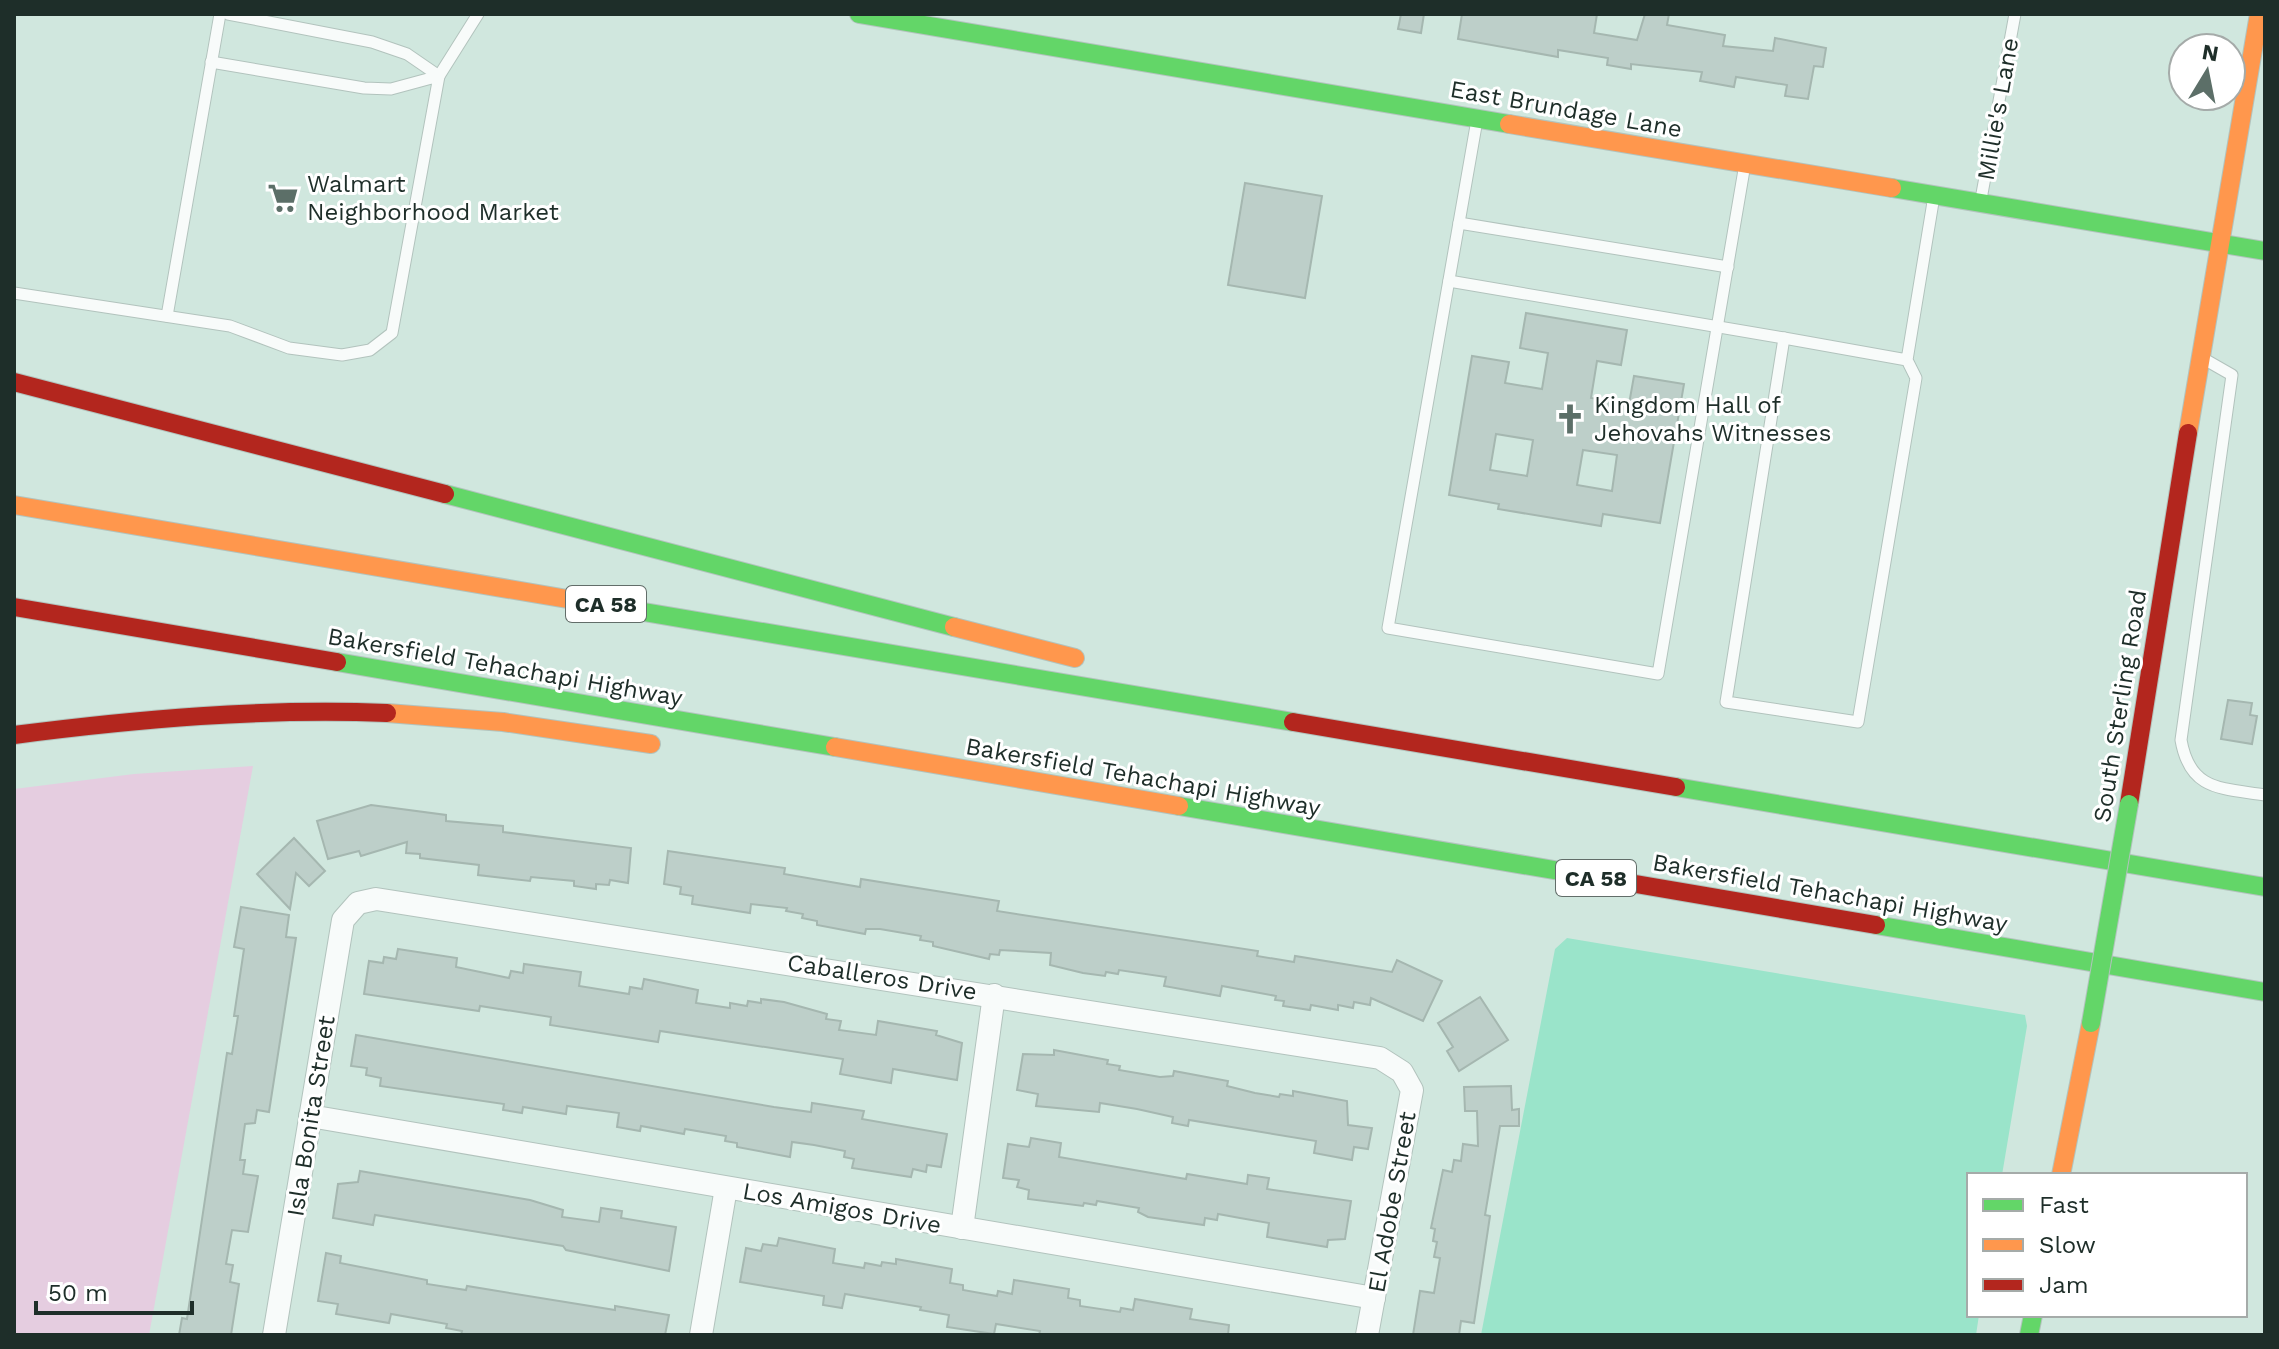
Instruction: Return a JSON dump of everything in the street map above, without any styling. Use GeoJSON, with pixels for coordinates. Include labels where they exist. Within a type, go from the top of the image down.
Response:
{"type":"FeatureCollection","features":[{"type":"Feature","properties":{"kind":"main road","name":"East Brundage Lane"},"geometry":{"type":"LineString","coordinates":[[859,14],[981,24],[1477,118],[2265,251]]}},
{"type":"Feature","properties":{"kind":"main road","name":"South Sterling Road"},"geometry":{"type":"LineString","coordinates":[[2061,1173],[2129,804],[2218,243],[2259,14]]}},
{"type":"Feature","properties":{"kind":"main road"},"geometry":{"type":"LineString","coordinates":[[14,382],[1099,665]]}},
{"type":"Feature","properties":{"kind":"main road","name":"CA 58"},"geometry":{"type":"LineString","coordinates":[[14,505],[2265,887]]}},
{"type":"Feature","properties":{"kind":"main road","name":"Bakersfield Tehachapi Highway"},"geometry":{"type":"LineString","coordinates":[[14,607],[2265,992]]}},
{"type":"Feature","properties":{"kind":"main road"},"geometry":{"type":"LineString","coordinates":[[1145,677],[1199,704]]}},
{"type":"Feature","properties":{"kind":"main road"},"geometry":{"type":"LineString","coordinates":[[14,735],[195,715],[295,712],[482,720],[672,747]]}},
{"type":"Feature","properties":{"kind":"main road"},"geometry":{"type":"LineString","coordinates":[[839,767],[927,764]]}},
{"type":"Feature","properties":{"kind":"street","name":"Caballeros Drive"},"geometry":{"type":"LineString","coordinates":[[358,903],[376,899],[994,995],[1380,1058],[1402,1072]]}},
{"type":"Feature","properties":{"kind":"street","name":"Isla Bonita Street"},"geometry":{"type":"LineString","coordinates":[[274,1335],[343,920],[358,903]]}},
{"type":"Feature","properties":{"kind":"street"},"geometry":{"type":"LineString","coordinates":[[962,1228],[994,995]]}},
{"type":"Feature","properties":{"kind":"street","name":"El Adobe Street"},"geometry":{"type":"LineString","coordinates":[[1367,1335],[1412,1090],[1402,1072]]}},
{"type":"Feature","properties":{"kind":"street","name":"Los Amigos Drive"},"geometry":{"type":"LineString","coordinates":[[310,1116],[1374,1298]]}},
{"type":"Feature","properties":{"kind":"street"},"geometry":{"type":"LineString","coordinates":[[701,1335],[726,1188]]}},
{"type":"Feature","properties":{"kind":"lane"},"geometry":{"type":"LineString","coordinates":[[167,316],[220,14]]}},
{"type":"Feature","properties":{"kind":"lane"},"geometry":{"type":"LineString","coordinates":[[228,14],[372,42],[407,54],[439,76]]}},
{"type":"Feature","properties":{"kind":"lane"},"geometry":{"type":"LineString","coordinates":[[14,293],[230,326],[289,348],[342,355],[370,350],[392,333],[439,76],[478,14]]}},
{"type":"Feature","properties":{"kind":"lane","name":"Millie's Lane"},"geometry":{"type":"LineString","coordinates":[[1981,203],[2015,14]]}},
{"type":"Feature","properties":{"kind":"lane"},"geometry":{"type":"LineString","coordinates":[[211,62],[364,88],[391,89],[439,76]]}},
{"type":"Feature","properties":{"kind":"lane"},"geometry":{"type":"LineString","coordinates":[[1477,118],[1388,628],[1658,674],[1745,163]]}},
{"type":"Feature","properties":{"kind":"lane"},"geometry":{"type":"LineString","coordinates":[[1784,338],[1726,702],[1858,722],[1916,378],[1907,360],[1934,195]]}},
{"type":"Feature","properties":{"kind":"lane"},"geometry":{"type":"LineString","coordinates":[[1459,223],[1728,267]]}},
{"type":"Feature","properties":{"kind":"lane"},"geometry":{"type":"LineString","coordinates":[[1449,281],[1907,360]]}},
{"type":"Feature","properties":{"kind":"lane"},"geometry":{"type":"LineString","coordinates":[[2200,356],[2232,375],[2181,740],[2184,758],[2194,775],[2210,786],[2265,795]]}},
{"type":"Feature","properties":{"kind":"shaded area"},"geometry":{"type":"Polygon","coordinates":[[[253,766],[149,1335],[14,1335],[14,789],[134,774],[253,766]]]}},
{"type":"Feature","properties":{"kind":"shaded area"},"geometry":{"type":"Polygon","coordinates":[[[1567,938],[2025,1015],[2027,1026],[2002,1173],[1967,1173],[1967,1317],[1979,1317],[1976,1335],[1481,1335],[1555,949],[1567,938]]]}},
{"type":"Feature","properties":{"kind":"building"},"geometry":{"type":"Polygon","coordinates":[[[1401,14],[1424,14],[1421,33],[1398,29],[1401,14]]]}},
{"type":"Feature","properties":{"kind":"building"},"geometry":{"type":"Polygon","coordinates":[[[1462,14],[1597,14],[1594,33],[1637,40],[1645,14],[1669,14],[1667,25],[1725,35],[1723,46],[1773,51],[1775,38],[1826,48],[1823,67],[1814,66],[1808,99],[1785,96],[1787,85],[1736,77],[1734,87],[1700,81],[1702,72],[1631,64],[1631,69],[1607,65],[1608,58],[1558,50],[1558,57],[1458,39],[1462,14]]]}},
{"type":"Feature","properties":{"kind":"building"},"geometry":{"type":"Polygon","coordinates":[[[1245,183],[1322,196],[1305,298],[1228,285],[1245,183]]]}},
{"type":"Feature","properties":{"kind":"building","name":"Kingdom Hall of Jehovahs Witnesses"},"geometry":{"type":"Polygon","coordinates":[[[1526,313],[1627,330],[1621,365],[1597,361],[1591,398],[1629,404],[1634,376],[1684,384],[1660,523],[1603,514],[1601,526],[1498,509],[1499,504],[1449,495],[1472,356],[1509,362],[1505,383],[1542,389],[1548,353],[1520,348],[1526,313]],[[1496,434],[1490,470],[1527,476],[1533,440],[1496,434]],[[1583,450],[1577,485],[1612,491],[1617,455],[1583,450]]]}},
{"type":"Feature","properties":{"kind":"building"},"geometry":{"type":"Polygon","coordinates":[[[2228,700],[2252,703],[2250,715],[2257,716],[2252,744],[2221,739],[2228,700]]]}},
{"type":"Feature","properties":{"kind":"building"},"geometry":{"type":"Polygon","coordinates":[[[371,805],[446,815],[446,821],[503,826],[503,832],[631,848],[628,883],[610,880],[609,885],[596,884],[596,889],[574,886],[574,881],[531,877],[530,881],[478,875],[479,865],[420,858],[420,854],[406,853],[407,842],[361,856],[359,851],[328,859],[317,821],[371,805]]]}},
{"type":"Feature","properties":{"kind":"building"},"geometry":{"type":"Polygon","coordinates":[[[294,838],[325,871],[309,886],[296,873],[290,909],[257,874],[294,838]]]}},
{"type":"Feature","properties":{"kind":"building"},"geometry":{"type":"Polygon","coordinates":[[[668,851],[785,868],[784,874],[860,887],[861,879],[999,901],[997,911],[1258,951],[1257,956],[1294,962],[1295,956],[1392,972],[1397,960],[1442,981],[1423,1021],[1371,998],[1370,1005],[1354,1002],[1353,1008],[1338,1005],[1338,1010],[1311,1005],[1310,1010],[1283,1006],[1284,1001],[1275,1000],[1276,996],[1222,986],[1220,996],[1164,986],[1166,977],[1119,970],[1118,974],[1106,972],[1105,976],[1083,973],[1050,965],[1051,953],[1000,950],[999,955],[990,954],[989,959],[933,946],[933,942],[920,940],[921,936],[880,929],[866,929],[865,934],[817,925],[817,921],[802,918],[803,914],[786,911],[787,908],[751,904],[750,913],[692,904],[693,896],[680,894],[681,887],[664,884],[668,851]]]}},
{"type":"Feature","properties":{"kind":"building"},"geometry":{"type":"Polygon","coordinates":[[[241,907],[289,915],[286,937],[296,938],[269,1112],[257,1110],[255,1123],[245,1124],[240,1160],[245,1160],[243,1174],[258,1176],[248,1232],[232,1230],[226,1264],[233,1265],[230,1282],[239,1284],[231,1335],[179,1335],[182,1318],[187,1319],[227,1053],[232,1054],[238,1016],[234,1016],[244,949],[234,947],[241,907]]]}},
{"type":"Feature","properties":{"kind":"building"},"geometry":{"type":"Polygon","coordinates":[[[398,949],[457,958],[456,967],[509,978],[511,971],[523,973],[524,964],[581,972],[579,986],[629,994],[630,987],[642,989],[644,979],[698,990],[696,1003],[730,1008],[730,1003],[747,1006],[748,1001],[761,1003],[761,999],[784,1002],[827,1014],[826,1019],[841,1021],[839,1030],[876,1035],[878,1021],[937,1031],[936,1035],[962,1043],[957,1080],[893,1069],[891,1083],[840,1074],[843,1059],[660,1031],[658,1042],[550,1025],[551,1017],[480,1006],[479,1011],[364,994],[369,961],[383,963],[384,957],[396,959],[398,949]]]}},
{"type":"Feature","properties":{"kind":"building"},"geometry":{"type":"Polygon","coordinates":[[[1480,997],[1508,1040],[1459,1071],[1447,1051],[1453,1047],[1438,1023],[1480,997]]]}},
{"type":"Feature","properties":{"kind":"building"},"geometry":{"type":"Polygon","coordinates":[[[356,1035],[774,1107],[811,1112],[812,1103],[864,1111],[862,1119],[947,1134],[941,1167],[927,1165],[926,1172],[913,1169],[911,1177],[852,1168],[854,1159],[844,1157],[845,1151],[814,1145],[792,1142],[790,1157],[737,1147],[737,1143],[725,1141],[726,1136],[685,1129],[684,1134],[641,1126],[640,1131],[617,1127],[619,1113],[567,1106],[566,1114],[523,1107],[522,1113],[503,1110],[504,1104],[380,1086],[381,1078],[366,1075],[367,1068],[351,1066],[356,1035]]]}},
{"type":"Feature","properties":{"kind":"building"},"geometry":{"type":"Polygon","coordinates":[[[1054,1050],[1108,1060],[1107,1064],[1120,1066],[1119,1070],[1160,1077],[1173,1076],[1174,1071],[1228,1081],[1227,1086],[1255,1093],[1279,1097],[1280,1094],[1293,1096],[1293,1091],[1347,1101],[1348,1125],[1372,1128],[1368,1149],[1354,1147],[1352,1160],[1314,1153],[1316,1141],[1189,1120],[1188,1126],[1172,1123],[1173,1117],[1137,1109],[1100,1103],[1099,1112],[1036,1106],[1038,1094],[1017,1090],[1023,1054],[1054,1055],[1054,1050]]]}},
{"type":"Feature","properties":{"kind":"building"},"geometry":{"type":"Polygon","coordinates":[[[1511,1086],[1512,1110],[1519,1109],[1519,1126],[1500,1126],[1485,1215],[1490,1216],[1474,1323],[1461,1321],[1459,1335],[1413,1335],[1420,1291],[1434,1293],[1440,1258],[1434,1257],[1437,1242],[1433,1241],[1435,1229],[1431,1228],[1443,1170],[1452,1172],[1454,1160],[1461,1161],[1463,1144],[1478,1146],[1477,1111],[1465,1111],[1464,1087],[1511,1086]]]}},
{"type":"Feature","properties":{"kind":"building"},"geometry":{"type":"Polygon","coordinates":[[[1031,1138],[1061,1143],[1059,1157],[1186,1179],[1187,1174],[1247,1184],[1248,1175],[1269,1178],[1267,1189],[1351,1201],[1345,1239],[1328,1240],[1327,1247],[1267,1237],[1269,1223],[1218,1214],[1217,1220],[1205,1218],[1204,1225],[1148,1217],[1138,1212],[1139,1208],[1097,1201],[1096,1205],[1084,1203],[1083,1206],[1028,1199],[1029,1190],[1017,1187],[1019,1180],[1003,1178],[1008,1144],[1029,1147],[1031,1138]]]}},
{"type":"Feature","properties":{"kind":"building"},"geometry":{"type":"Polygon","coordinates":[[[360,1171],[530,1200],[563,1210],[562,1217],[599,1222],[601,1208],[622,1211],[621,1218],[676,1227],[669,1271],[566,1250],[563,1246],[375,1215],[373,1225],[333,1218],[338,1184],[358,1182],[360,1171]]]}},
{"type":"Feature","properties":{"kind":"building"},"geometry":{"type":"Polygon","coordinates":[[[779,1238],[835,1249],[833,1263],[864,1268],[865,1263],[881,1266],[882,1262],[896,1264],[896,1259],[952,1269],[950,1283],[963,1285],[963,1290],[997,1296],[998,1291],[1012,1294],[1014,1280],[1069,1289],[1068,1298],[1080,1300],[1080,1306],[1120,1312],[1121,1308],[1133,1310],[1135,1299],[1192,1309],[1190,1319],[1229,1325],[1228,1335],[1039,1335],[1040,1331],[996,1324],[994,1334],[947,1327],[949,1315],[920,1310],[921,1307],[845,1294],[842,1308],[823,1305],[824,1296],[740,1282],[746,1248],[761,1251],[763,1244],[777,1246],[779,1238]]]}},
{"type":"Feature","properties":{"kind":"building"},"geometry":{"type":"Polygon","coordinates":[[[326,1253],[341,1256],[340,1263],[427,1280],[427,1284],[466,1290],[467,1286],[615,1310],[615,1306],[669,1315],[665,1335],[461,1335],[462,1331],[446,1328],[447,1324],[391,1314],[389,1323],[336,1314],[338,1304],[318,1301],[326,1253]]]}},
{"type":"Feature","properties":{"kind":"traffic: fast"},"geometry":{"type":"LineString","coordinates":[[859,14],[1509,124]]}},
{"type":"Feature","properties":{"kind":"traffic: fast"},"geometry":{"type":"LineString","coordinates":[[1892,188],[2265,251]]}},
{"type":"Feature","properties":{"kind":"traffic: fast"},"geometry":{"type":"LineString","coordinates":[[445,494],[954,627]]}},
{"type":"Feature","properties":{"kind":"traffic: fast"},"geometry":{"type":"LineString","coordinates":[[585,602],[1293,722]]}},
{"type":"Feature","properties":{"kind":"traffic: fast"},"geometry":{"type":"LineString","coordinates":[[337,662],[835,747]]}},
{"type":"Feature","properties":{"kind":"traffic: fast"},"geometry":{"type":"LineString","coordinates":[[1676,787],[2265,887]]}},
{"type":"Feature","properties":{"kind":"traffic: fast"},"geometry":{"type":"LineString","coordinates":[[2091,1023],[2129,804]]}},
{"type":"Feature","properties":{"kind":"traffic: fast"},"geometry":{"type":"LineString","coordinates":[[1179,806],[1624,882]]}},
{"type":"Feature","properties":{"kind":"traffic: fast"},"geometry":{"type":"LineString","coordinates":[[1876,925],[2265,992]]}},
{"type":"Feature","properties":{"kind":"traffic: fast"},"geometry":{"type":"LineString","coordinates":[[2029,1335],[2033,1317]]}},
{"type":"Feature","properties":{"kind":"traffic: slow"},"geometry":{"type":"LineString","coordinates":[[2188,433],[2259,14]]}},
{"type":"Feature","properties":{"kind":"traffic: slow"},"geometry":{"type":"LineString","coordinates":[[1509,124],[1892,188]]}},
{"type":"Feature","properties":{"kind":"traffic: slow"},"geometry":{"type":"LineString","coordinates":[[14,505],[585,602]]}},
{"type":"Feature","properties":{"kind":"traffic: slow"},"geometry":{"type":"LineString","coordinates":[[954,627],[1075,658]]}},
{"type":"Feature","properties":{"kind":"traffic: slow"},"geometry":{"type":"LineString","coordinates":[[387,713],[503,722],[651,744]]}},
{"type":"Feature","properties":{"kind":"traffic: slow"},"geometry":{"type":"LineString","coordinates":[[835,747],[1179,806]]}},
{"type":"Feature","properties":{"kind":"traffic: slow"},"geometry":{"type":"LineString","coordinates":[[2061,1173],[2091,1023]]}},
{"type":"Feature","properties":{"kind":"traffic: jam"},"geometry":{"type":"LineString","coordinates":[[14,382],[445,494]]}},
{"type":"Feature","properties":{"kind":"traffic: jam"},"geometry":{"type":"LineString","coordinates":[[2129,804],[2188,433]]}},
{"type":"Feature","properties":{"kind":"traffic: jam"},"geometry":{"type":"LineString","coordinates":[[14,607],[337,662]]}},
{"type":"Feature","properties":{"kind":"traffic: jam"},"geometry":{"type":"LineString","coordinates":[[14,735],[200,716],[293,712],[387,713]]}},
{"type":"Feature","properties":{"kind":"traffic: jam"},"geometry":{"type":"LineString","coordinates":[[1293,722],[1676,787]]}},
{"type":"Feature","properties":{"kind":"traffic: jam"},"geometry":{"type":"LineString","coordinates":[[1624,882],[1876,925]]}},
{"type":"Feature","properties":{"kind":"place","name":"Walmart Neighborhood Market"},"geometry":{"type":"Point","coordinates":[283,198]}},
{"type":"Feature","properties":{"kind":"place","name":"Kingdom Hall of Jehovahs Witnesses"},"geometry":{"type":"Point","coordinates":[1570,419]}}]}
